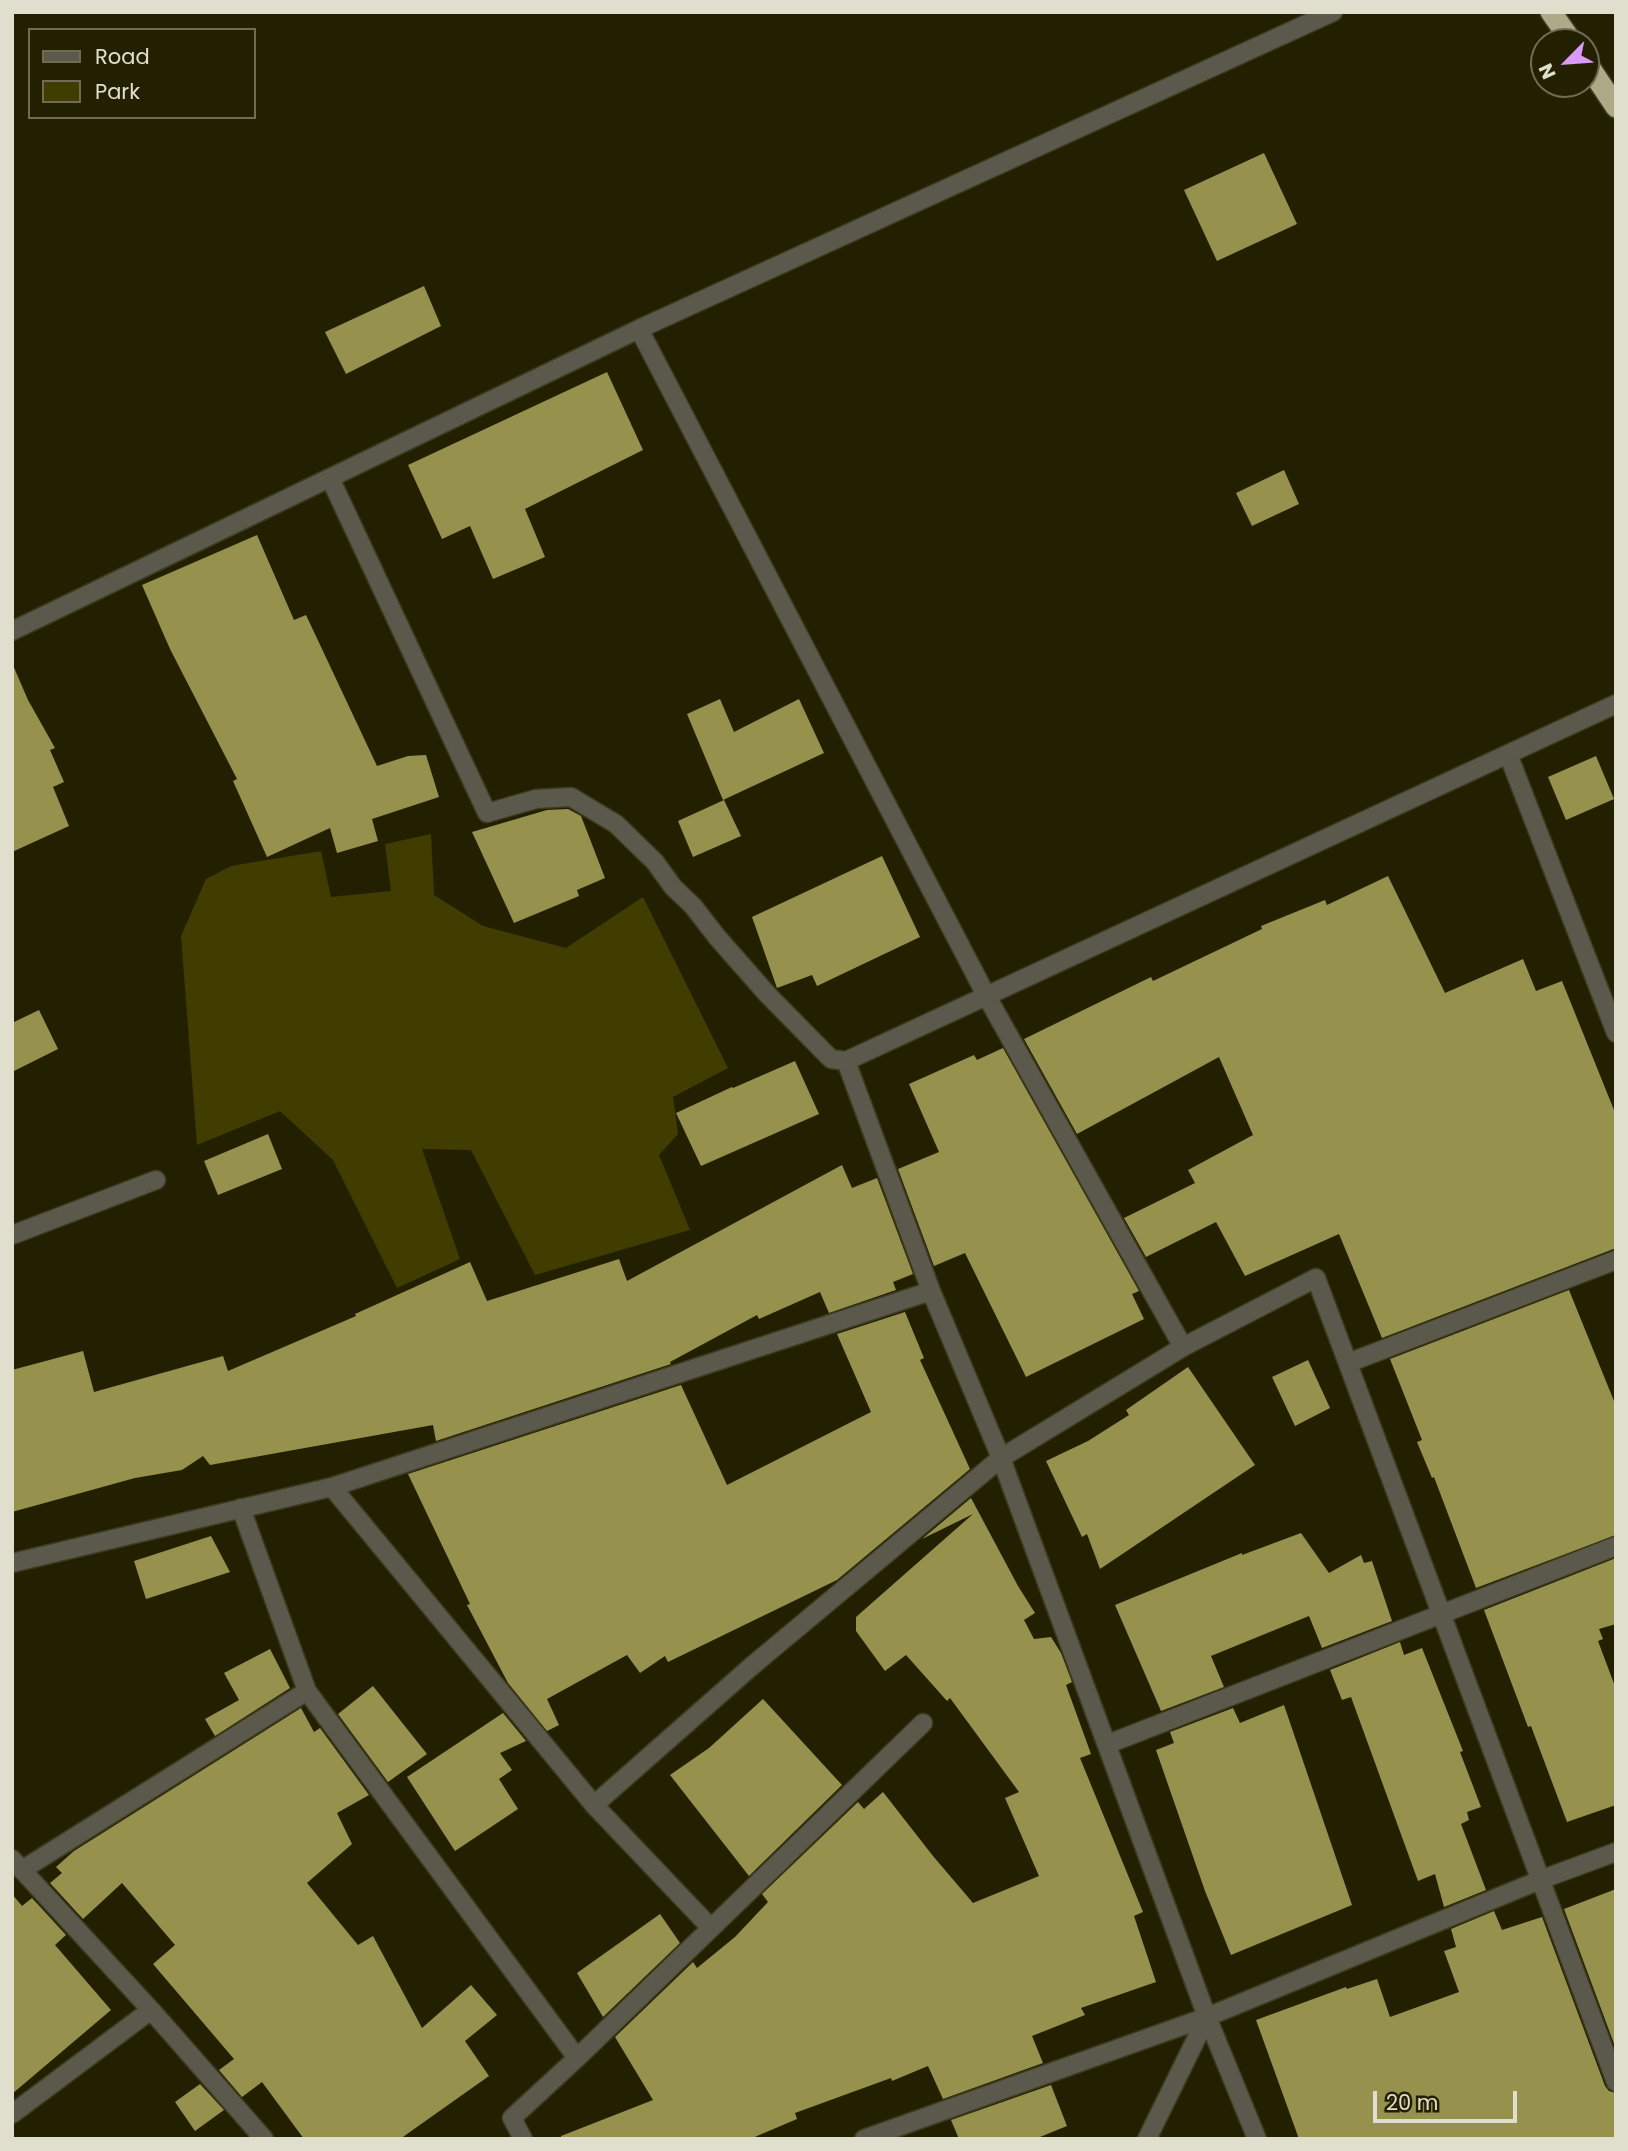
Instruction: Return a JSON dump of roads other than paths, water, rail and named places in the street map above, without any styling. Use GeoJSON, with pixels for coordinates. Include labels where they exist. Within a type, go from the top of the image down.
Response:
{"type":"FeatureCollection","features":[{"type":"Feature","properties":{"kind":"highway"},"geometry":{"type":"LineString","coordinates":[[1551,12],[1562,28]]}},
{"type":"Feature","properties":{"kind":"highway"},"geometry":{"type":"LineString","coordinates":[[1600,83],[1616,107]]}},
{"type":"Feature","properties":{"kind":"street"},"geometry":{"type":"LineString","coordinates":[[12,631],[639,329],[1333,12]]}},
{"type":"Feature","properties":{"kind":"street"},"geometry":{"type":"LineString","coordinates":[[639,329],[986,995],[1183,1347]]}},
{"type":"Feature","properties":{"kind":"street"},"geometry":{"type":"LineString","coordinates":[[330,478],[487,813],[536,799],[571,797],[616,824],[655,862],[673,887],[693,906],[768,995],[831,1059],[846,1061],[1616,704]]}},
{"type":"Feature","properties":{"kind":"street"},"geometry":{"type":"LineString","coordinates":[[1508,754],[1616,1033]]}},
{"type":"Feature","properties":{"kind":"street"},"geometry":{"type":"LineString","coordinates":[[846,1061],[931,1291],[1001,1458],[1208,2017],[1257,2139]]}},
{"type":"Feature","properties":{"kind":"street"},"geometry":{"type":"LineString","coordinates":[[12,1235],[156,1180]]}},
{"type":"Feature","properties":{"kind":"street"},"geometry":{"type":"LineString","coordinates":[[1348,1363],[1616,1260]]}},
{"type":"Feature","properties":{"kind":"street"},"geometry":{"type":"LineString","coordinates":[[594,1805],[753,1665],[1001,1458],[1183,1347],[1316,1278],[1616,2082]]}},
{"type":"Feature","properties":{"kind":"street"},"geometry":{"type":"LineString","coordinates":[[12,1563],[332,1487],[931,1291]]}},
{"type":"Feature","properties":{"kind":"street"},"geometry":{"type":"LineString","coordinates":[[332,1487],[594,1805],[710,1928]]}},
{"type":"Feature","properties":{"kind":"street"},"geometry":{"type":"LineString","coordinates":[[241,1508],[307,1691],[577,2059]]}},
{"type":"Feature","properties":{"kind":"street"},"geometry":{"type":"LineString","coordinates":[[1108,1744],[1616,1546]]}},
{"type":"Feature","properties":{"kind":"street"},"geometry":{"type":"LineString","coordinates":[[264,2139],[151,2010],[17,1864],[307,1691]]}},
{"type":"Feature","properties":{"kind":"street"},"geometry":{"type":"LineString","coordinates":[[523,2139],[512,2118],[577,2059],[923,1723]]}},
{"type":"Feature","properties":{"kind":"street"},"geometry":{"type":"LineString","coordinates":[[864,2139],[1208,2017],[1540,1880],[1616,1853]]}},
{"type":"Feature","properties":{"kind":"street"},"geometry":{"type":"LineString","coordinates":[[12,2114],[151,2010]]}},
{"type":"Feature","properties":{"kind":"street"},"geometry":{"type":"LineString","coordinates":[[1147,2139],[1208,2017]]}}]}
